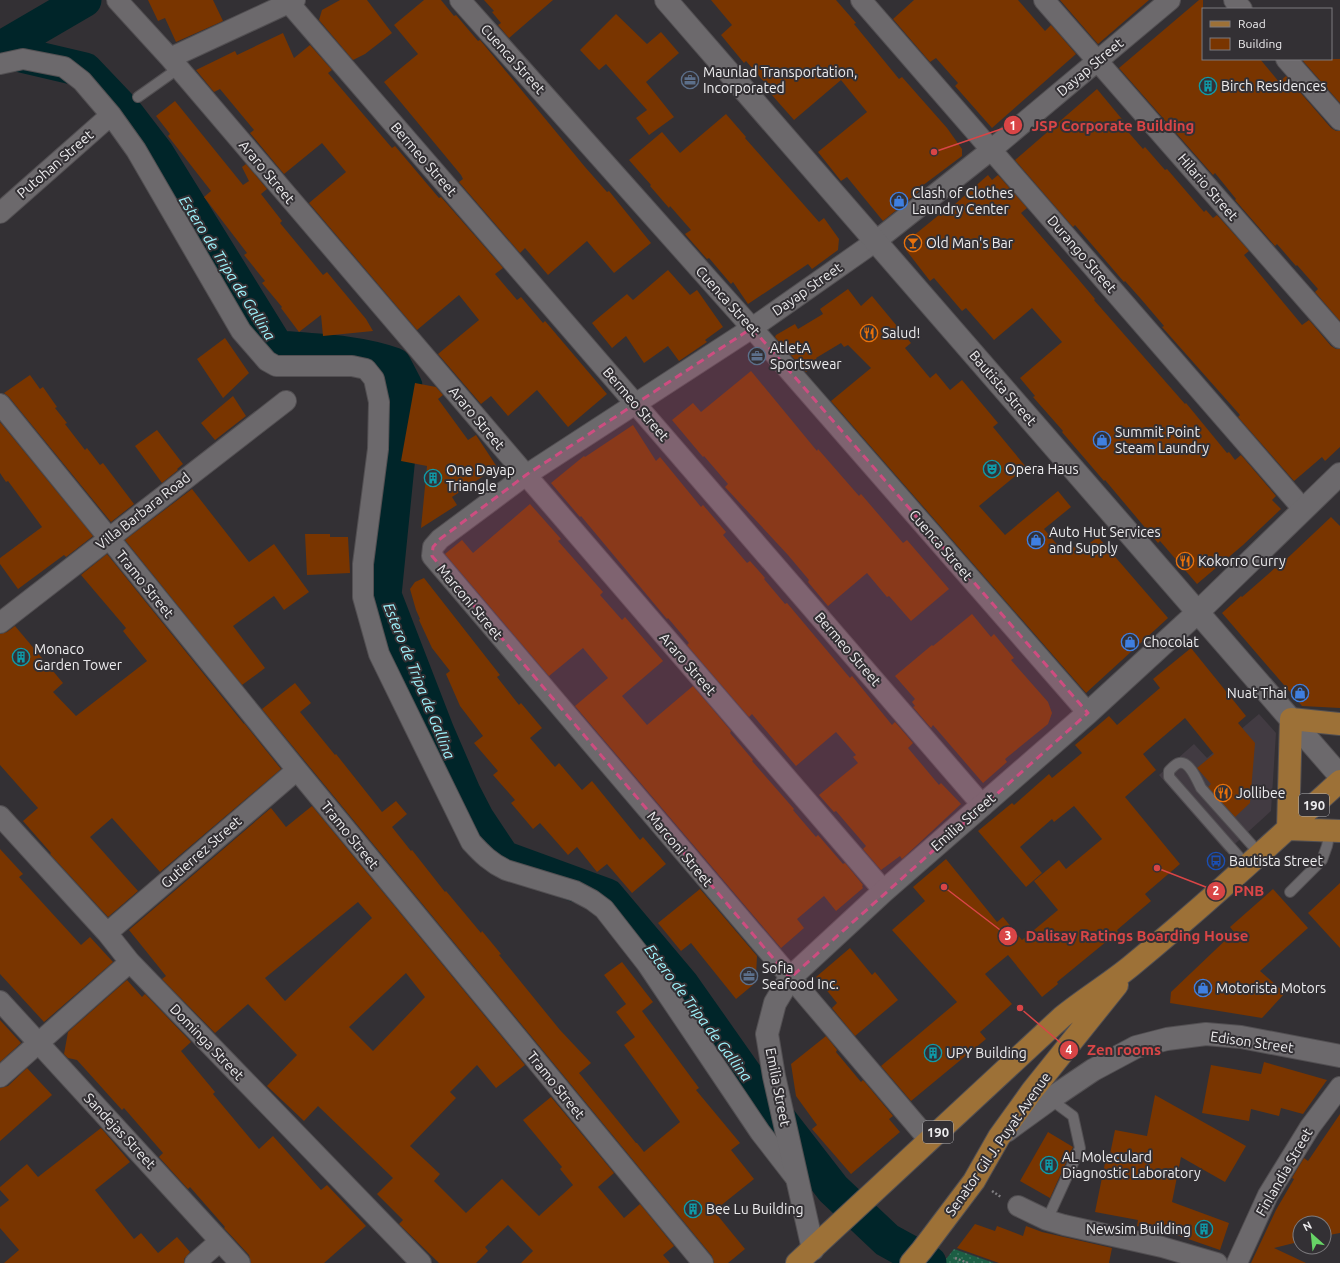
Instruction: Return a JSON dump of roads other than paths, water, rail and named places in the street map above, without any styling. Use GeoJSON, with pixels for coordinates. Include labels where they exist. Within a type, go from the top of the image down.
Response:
{"type":"FeatureCollection","features":[{"type":"Feature","properties":{"kind":"main road"},"geometry":{"type":"LineString","coordinates":[[1335,831],[1288,829],[1290,719],[1340,724]]}},
{"type":"Feature","properties":{"kind":"main road","name":"Senator Gil J. Puyat Avenue"},"geometry":{"type":"LineString","coordinates":[[805,1256],[1062,1017],[1129,968],[1254,860],[1340,781]]}},
{"type":"Feature","properties":{"kind":"main road","name":"Senator Gil J. Puyat Avenue"},"geometry":{"type":"LineString","coordinates":[[911,1263],[974,1181],[999,1137],[1032,1091],[1129,968]]}},
{"type":"Feature","properties":{"kind":"street","name":"Araro Street"},"geometry":{"type":"LineString","coordinates":[[117,0],[174,63],[884,891]]}},
{"type":"Feature","properties":{"kind":"street","name":"Cuenca Street"},"geometry":{"type":"LineString","coordinates":[[460,0],[752,328],[1088,713]]}},
{"type":"Feature","properties":{"kind":"street","name":"Bautista Street"},"geometry":{"type":"LineString","coordinates":[[666,0],[1340,776]]}},
{"type":"Feature","properties":{"kind":"street","name":"Durango Street"},"geometry":{"type":"LineString","coordinates":[[861,0],[1303,508]]}},
{"type":"Feature","properties":{"kind":"street","name":"Hilario Street"},"geometry":{"type":"LineString","coordinates":[[1044,0],[1340,338]]}},
{"type":"Feature","properties":{"kind":"street","name":"Dayap Street"},"geometry":{"type":"LineString","coordinates":[[432,556],[433,547],[440,539],[526,475],[752,328],[876,241],[992,150],[1170,0]]}},
{"type":"Feature","properties":{"kind":"street"},"geometry":{"type":"LineString","coordinates":[[1234,0],[1241,8]]}},
{"type":"Feature","properties":{"kind":"street"},"geometry":{"type":"LineString","coordinates":[[174,63],[292,1]]}},
{"type":"Feature","properties":{"kind":"street","name":"Bermeo Street"},"geometry":{"type":"LineString","coordinates":[[292,1],[982,806]]}},
{"type":"Feature","properties":{"kind":"street"},"geometry":{"type":"LineString","coordinates":[[0,64],[23,58],[64,67],[82,81],[111,115],[136,150],[241,331],[267,361],[276,366],[352,366],[366,369],[374,379],[380,402],[378,449],[363,564],[363,597],[379,654],[471,842],[483,856],[495,865],[506,870],[575,891],[592,900],[604,909],[647,964],[760,1132],[796,1174]]}},
{"type":"Feature","properties":{"kind":"street"},"geometry":{"type":"LineString","coordinates":[[1287,60],[1340,120]]}},
{"type":"Feature","properties":{"kind":"street","name":"Putohan Street"},"geometry":{"type":"LineString","coordinates":[[0,213],[111,115]]}},
{"type":"Feature","properties":{"kind":"street","name":"Villa Barbara Road"},"geometry":{"type":"LineString","coordinates":[[0,623],[286,401]]}},
{"type":"Feature","properties":{"kind":"street","name":"Tramo Street"},"geometry":{"type":"LineString","coordinates":[[0,404],[296,770],[703,1263]]}},
{"type":"Feature","properties":{"kind":"street","name":"Emilia Street"},"geometry":{"type":"LineString","coordinates":[[805,1256],[796,1174],[774,1076],[767,1034],[775,1003],[790,978],[884,891],[1088,713],[1198,612],[1303,508],[1340,474]]}},
{"type":"Feature","properties":{"kind":"street","name":"Marconi Street"},"geometry":{"type":"LineString","coordinates":[[432,556],[929,1140]]}},
{"type":"Feature","properties":{"kind":"street","name":"Gutierrez Street"},"geometry":{"type":"LineString","coordinates":[[106,934],[296,770]]}},
{"type":"Feature","properties":{"kind":"street","name":"Dominga Street"},"geometry":{"type":"LineString","coordinates":[[0,816],[130,962],[421,1263]]}},
{"type":"Feature","properties":{"kind":"street"},"geometry":{"type":"LineString","coordinates":[[0,1077],[130,962]]}},
{"type":"Feature","properties":{"kind":"street","name":"Sandejas Street"},"geometry":{"type":"LineString","coordinates":[[0,1000],[240,1263]]}},
{"type":"Feature","properties":{"kind":"street","name":"Edison Street"},"geometry":{"type":"LineString","coordinates":[[999,1137],[1024,1117],[1093,1070],[1136,1047],[1183,1037],[1206,1034],[1241,1037],[1340,1056]]}},
{"type":"Feature","properties":{"kind":"street","name":"Finlandia Street"},"geometry":{"type":"LineString","coordinates":[[1237,1263],[1268,1195],[1310,1127],[1340,1087]]}},
{"type":"Feature","properties":{"kind":"street"},"geometry":{"type":"LineString","coordinates":[[1018,1206],[1047,1220],[1064,1225],[1162,1247],[1218,1263]]}},
{"type":"Feature","properties":{"kind":"street"},"geometry":{"type":"LineString","coordinates":[[195,1263],[220,1240]]}},
{"type":"Feature","properties":{"kind":"lane"},"geometry":{"type":"LineString","coordinates":[[138,97],[174,63]]}},
{"type":"Feature","properties":{"kind":"lane"},"geometry":{"type":"LineString","coordinates":[[1182,762],[1185,764],[1197,778],[1201,788],[1254,860],[1169,777],[1169,771],[1178,763],[1182,762]]}},
{"type":"Feature","properties":{"kind":"lane"},"geometry":{"type":"LineString","coordinates":[[1290,892],[1322,860],[1335,831]]}},
{"type":"Feature","properties":{"kind":"lane"},"geometry":{"type":"LineString","coordinates":[[1047,1220],[1080,1148],[1073,1116],[1050,1099]]}},
{"type":"Feature","properties":{"kind":"waterway"},"geometry":{"type":"LineString","coordinates":[[0,49],[84,0]]}},
{"type":"Feature","properties":{"kind":"waterway","name":"Estero de Tripa de Gallina"},"geometry":{"type":"LineString","coordinates":[[0,50],[85,70],[124,111],[157,154],[277,348],[321,351],[366,357],[394,365],[405,386],[384,595],[437,732],[463,792],[477,819],[503,858],[607,896],[682,985],[753,1086],[833,1189],[887,1240],[929,1263]]}},
{"type":"Feature","properties":{"kind":"place","name":"Maunlad Transportation, Incorporated"},"geometry":{"type":"Point","coordinates":[690,80]}},
{"type":"Feature","properties":{"kind":"place","name":"Birch Residences"},"geometry":{"type":"Point","coordinates":[1208,86]}},
{"type":"Feature","properties":{"kind":"place","name":"JSP Corporate Building"},"geometry":{"type":"Point","coordinates":[934,152]}},
{"type":"Feature","properties":{"kind":"place","name":"Clash of Clothes Laundry Center"},"geometry":{"type":"Point","coordinates":[899,201]}},
{"type":"Feature","properties":{"kind":"place","name":"Old Man's Bar"},"geometry":{"type":"Point","coordinates":[913,243]}},
{"type":"Feature","properties":{"kind":"place","name":"Salud!"},"geometry":{"type":"Point","coordinates":[869,333]}},
{"type":"Feature","properties":{"kind":"place","name":"AtletA Sportswear"},"geometry":{"type":"Point","coordinates":[757,356]}},
{"type":"Feature","properties":{"kind":"place","name":"Summit Point Steam Laundry"},"geometry":{"type":"Point","coordinates":[1102,440]}},
{"type":"Feature","properties":{"kind":"place","name":"Opera Haus"},"geometry":{"type":"Point","coordinates":[992,469]}},
{"type":"Feature","properties":{"kind":"place","name":"One Dayap Triangle"},"geometry":{"type":"Point","coordinates":[433,478]}},
{"type":"Feature","properties":{"kind":"place","name":"Auto Hut Services and Supply"},"geometry":{"type":"Point","coordinates":[1036,540]}},
{"type":"Feature","properties":{"kind":"place","name":"Kokorro Curry"},"geometry":{"type":"Point","coordinates":[1185,561]}},
{"type":"Feature","properties":{"kind":"place","name":"Chocolat"},"geometry":{"type":"Point","coordinates":[1130,642]}},
{"type":"Feature","properties":{"kind":"place","name":"Monaco Garden Tower"},"geometry":{"type":"Point","coordinates":[21,657]}},
{"type":"Feature","properties":{"kind":"place","name":"Nuat Thai"},"geometry":{"type":"Point","coordinates":[1300,693]}},
{"type":"Feature","properties":{"kind":"place","name":"Jollibee"},"geometry":{"type":"Point","coordinates":[1223,793]}},
{"type":"Feature","properties":{"kind":"place","name":"Bautista Street"},"geometry":{"type":"Point","coordinates":[1216,861]}},
{"type":"Feature","properties":{"kind":"place","name":"PNB"},"geometry":{"type":"Point","coordinates":[1157,868]}},
{"type":"Feature","properties":{"kind":"place","name":"Dalisay Ratings Boarding House"},"geometry":{"type":"Point","coordinates":[944,887]}},
{"type":"Feature","properties":{"kind":"place","name":"Sofia Seafood Inc."},"geometry":{"type":"Point","coordinates":[749,976]}},
{"type":"Feature","properties":{"kind":"place","name":"Motorista Motors"},"geometry":{"type":"Point","coordinates":[1203,988]}},
{"type":"Feature","properties":{"kind":"place","name":"Zen rooms"},"geometry":{"type":"Point","coordinates":[1020,1008]}},
{"type":"Feature","properties":{"kind":"place","name":"UPY Building"},"geometry":{"type":"Point","coordinates":[933,1053]}},
{"type":"Feature","properties":{"kind":"place","name":"AL Moleculard Diagnostic Laboratory"},"geometry":{"type":"Point","coordinates":[1049,1165]}},
{"type":"Feature","properties":{"kind":"place","name":"Bee Lu Building"},"geometry":{"type":"Point","coordinates":[693,1209]}},
{"type":"Feature","properties":{"kind":"place","name":"Newsim Building"},"geometry":{"type":"Point","coordinates":[1204,1229]}}]}
